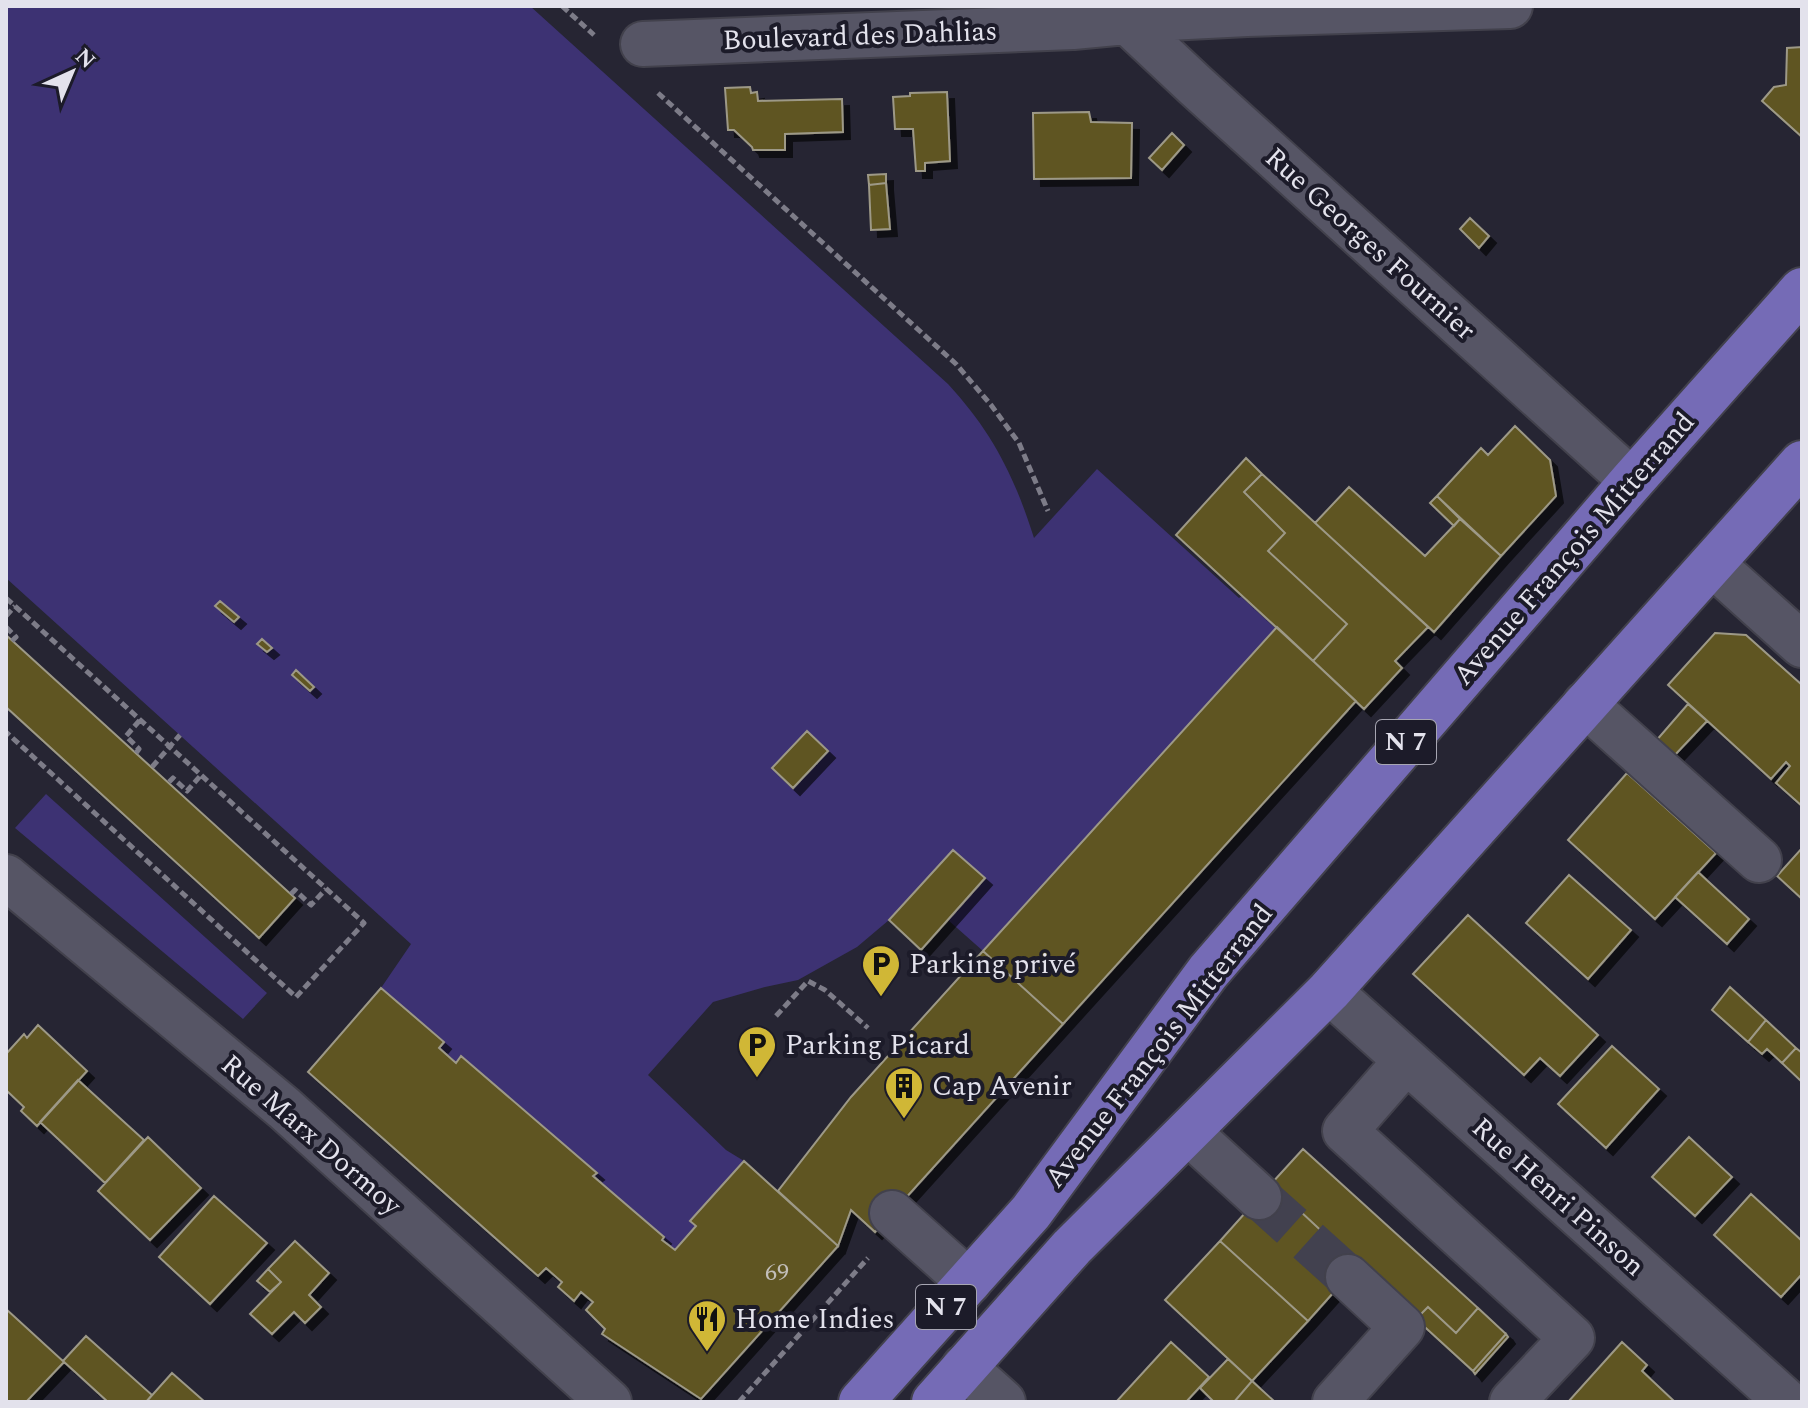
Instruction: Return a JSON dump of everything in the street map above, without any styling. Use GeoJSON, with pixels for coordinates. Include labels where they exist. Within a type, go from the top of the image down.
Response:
{"type":"FeatureCollection","features":[{"type":"Feature","properties":{"kind":"main road","name":"Avenue François Mitterrand"},"geometry":{"type":"LineString","coordinates":[[861,1402],[1031,1212],[1208,972],[1632,481],[1802,290]]}},
{"type":"Feature","properties":{"kind":"main road","name":"N 7"},"geometry":{"type":"LineString","coordinates":[[934,1402],[1072,1247],[1329,991],[1802,463]]}},
{"type":"Feature","properties":{"kind":"street","name":"Boulevard des Dahlias"},"geometry":{"type":"LineString","coordinates":[[647,65],[1057,28],[1119,14],[1247,14],[1510,6]]}},
{"type":"Feature","properties":{"kind":"street","name":"Rue Georges Fournier"},"geometry":{"type":"LineString","coordinates":[[1119,14],[1632,481]]}},
{"type":"Feature","properties":{"kind":"street"},"geometry":{"type":"LineString","coordinates":[[1712,564],[1802,645]]}},
{"type":"Feature","properties":{"kind":"street"},"geometry":{"type":"LineString","coordinates":[[1585,704],[1759,860]]}},
{"type":"Feature","properties":{"kind":"street","name":"Rue Marx Dormoy"},"geometry":{"type":"LineString","coordinates":[[6,877],[284,1108],[609,1402]]}},
{"type":"Feature","properties":{"kind":"street","name":"Rue Henri Pinson"},"geometry":{"type":"LineString","coordinates":[[1329,991],[1787,1402]]}},
{"type":"Feature","properties":{"kind":"street"},"geometry":{"type":"LineString","coordinates":[[1406,1061],[1345,1131],[1572,1338],[1512,1402]]}},
{"type":"Feature","properties":{"kind":"street"},"geometry":{"type":"LineString","coordinates":[[1188,1132],[1259,1197]]}},
{"type":"Feature","properties":{"kind":"street"},"geometry":{"type":"LineString","coordinates":[[892,1213],[969,1282]]}},
{"type":"Feature","properties":{"kind":"street"},"geometry":{"type":"LineString","coordinates":[[1335,1402],[1402,1327],[1348,1277]]}},
{"type":"Feature","properties":{"kind":"street"},"geometry":{"type":"LineString","coordinates":[[964,1367],[1003,1402]]}},
{"type":"Feature","properties":{"kind":"path"},"geometry":{"type":"LineString","coordinates":[[562,6],[595,36]]}},
{"type":"Feature","properties":{"kind":"path"},"geometry":{"type":"LineString","coordinates":[[647,65],[956,364],[1019,443],[1048,511]]}},
{"type":"Feature","properties":{"kind":"path"},"geometry":{"type":"LineString","coordinates":[[6,598],[364,923],[296,997],[6,732]]}},
{"type":"Feature","properties":{"kind":"path"},"geometry":{"type":"LineString","coordinates":[[6,616],[15,606]]}},
{"type":"Feature","properties":{"kind":"path"},"geometry":{"type":"LineString","coordinates":[[6,627],[16,637],[12,641]]}},
{"type":"Feature","properties":{"kind":"path"},"geometry":{"type":"LineString","coordinates":[[136,753],[139,749],[126,736],[140,720]]}},
{"type":"Feature","properties":{"kind":"path"},"geometry":{"type":"LineString","coordinates":[[152,767],[180,735]]}},
{"type":"Feature","properties":{"kind":"path"},"geometry":{"type":"LineString","coordinates":[[169,782],[173,778],[187,791],[201,775]]}},
{"type":"Feature","properties":{"kind":"path"},"geometry":{"type":"LineString","coordinates":[[291,894],[295,890],[311,905],[326,889]]}},
{"type":"Feature","properties":{"kind":"path"},"geometry":{"type":"LineString","coordinates":[[776,1016],[808,981],[825,990],[868,1028]]}},
{"type":"Feature","properties":{"kind":"path"},"geometry":{"type":"LineString","coordinates":[[739,1402],[851,1276]]}},
{"type":"Feature","properties":{"kind":"shaded area"},"geometry":{"type":"Polygon","coordinates":[[[6,6],[530,6],[948,384],[977,419],[1000,455],[1034,538],[1097,469],[1239,598],[1242,596],[1277,627],[983,951],[948,920],[985,879],[953,850],[889,920],[857,947],[798,980],[713,1002],[648,1075],[726,1150],[744,1161],[691,1221],[696,1226],[675,1250],[593,1176],[596,1172],[462,1057],[456,1063],[439,1048],[444,1042],[381,988],[411,944],[6,578],[6,6]]]}},
{"type":"Feature","properties":{"kind":"shaded area"},"geometry":{"type":"Polygon","coordinates":[[[46,794],[267,993],[243,1019],[15,828],[46,794]]]}},
{"type":"Feature","properties":{"kind":"building"},"geometry":{"type":"Polygon","coordinates":[[[1802,47],[1802,137],[1762,101],[1774,87],[1786,85],[1787,48],[1802,47]]]}},
{"type":"Feature","properties":{"kind":"building"},"geometry":{"type":"Polygon","coordinates":[[[750,87],[751,93],[757,92],[758,101],[842,99],[843,132],[785,134],[785,150],[753,150],[734,130],[728,130],[725,88],[750,87]]]}},
{"type":"Feature","properties":{"kind":"building"},"geometry":{"type":"Polygon","coordinates":[[[947,92],[950,161],[925,163],[925,171],[916,171],[913,129],[895,129],[893,97],[910,96],[910,93],[947,92]]]}},
{"type":"Feature","properties":{"kind":"building"},"geometry":{"type":"Polygon","coordinates":[[[1089,112],[1091,122],[1132,123],[1131,178],[1034,179],[1033,113],[1089,112]]]}},
{"type":"Feature","properties":{"kind":"building"},"geometry":{"type":"Polygon","coordinates":[[[1172,133],[1184,145],[1162,170],[1149,158],[1172,133]]]}},
{"type":"Feature","properties":{"kind":"building"},"geometry":{"type":"Polygon","coordinates":[[[886,174],[886,183],[869,185],[868,175],[886,174]]]}},
{"type":"Feature","properties":{"kind":"building"},"geometry":{"type":"Polygon","coordinates":[[[886,183],[890,229],[871,230],[869,185],[886,183]]]}},
{"type":"Feature","properties":{"kind":"building"},"geometry":{"type":"Polygon","coordinates":[[[1470,218],[1489,236],[1479,248],[1460,229],[1470,218]]]}},
{"type":"Feature","properties":{"kind":"building"},"geometry":{"type":"Polygon","coordinates":[[[1515,426],[1550,460],[1556,496],[1501,556],[1437,496],[1481,448],[1488,455],[1515,426]]]}},
{"type":"Feature","properties":{"kind":"building"},"geometry":{"type":"Polygon","coordinates":[[[1246,458],[1262,474],[1244,492],[1285,533],[1268,551],[1347,624],[1313,661],[1176,535],[1246,458]]]}},
{"type":"Feature","properties":{"kind":"building"},"geometry":{"type":"Polygon","coordinates":[[[1262,474],[1428,627],[1395,661],[1402,668],[1364,709],[1313,661],[1347,624],[1268,551],[1285,533],[1244,492],[1262,474]]]}},
{"type":"Feature","properties":{"kind":"building"},"geometry":{"type":"Polygon","coordinates":[[[1349,487],[1425,556],[1460,519],[1501,556],[1434,632],[1315,523],[1349,487]]]}},
{"type":"Feature","properties":{"kind":"building"},"geometry":{"type":"Polygon","coordinates":[[[1437,496],[1460,519],[1454,526],[1430,503],[1437,496]]]}},
{"type":"Feature","properties":{"kind":"building"},"geometry":{"type":"Polygon","coordinates":[[[220,601],[239,617],[234,622],[215,606],[220,601]]]}},
{"type":"Feature","properties":{"kind":"building"},"geometry":{"type":"Polygon","coordinates":[[[1277,627],[1356,701],[1063,1024],[983,951],[1277,627]]]}},
{"type":"Feature","properties":{"kind":"building"},"geometry":{"type":"Polygon","coordinates":[[[1715,633],[1746,635],[1802,685],[1802,806],[1776,783],[1790,766],[1786,762],[1771,779],[1668,685],[1715,633]]]}},
{"type":"Feature","properties":{"kind":"building"},"geometry":{"type":"Polygon","coordinates":[[[6,635],[295,898],[259,938],[6,707],[6,635]]]}},
{"type":"Feature","properties":{"kind":"building"},"geometry":{"type":"Polygon","coordinates":[[[262,639],[272,648],[267,652],[257,644],[262,639]]]}},
{"type":"Feature","properties":{"kind":"building"},"geometry":{"type":"Polygon","coordinates":[[[296,670],[314,687],[310,691],[292,675],[296,670]]]}},
{"type":"Feature","properties":{"kind":"building"},"geometry":{"type":"Polygon","coordinates":[[[1688,704],[1707,721],[1672,758],[1655,742],[1688,704]]]}},
{"type":"Feature","properties":{"kind":"building"},"geometry":{"type":"Polygon","coordinates":[[[807,731],[828,751],[793,788],[772,768],[807,731]]]}},
{"type":"Feature","properties":{"kind":"building"},"geometry":{"type":"Polygon","coordinates":[[[1627,773],[1716,853],[1655,919],[1568,840],[1627,773]]]}},
{"type":"Feature","properties":{"kind":"building"},"geometry":{"type":"Polygon","coordinates":[[[1802,848],[1802,899],[1777,876],[1802,848]]]}},
{"type":"Feature","properties":{"kind":"building"},"geometry":{"type":"Polygon","coordinates":[[[953,850],[985,878],[921,950],[889,920],[953,850]]]}},
{"type":"Feature","properties":{"kind":"building"},"geometry":{"type":"Polygon","coordinates":[[[1698,872],[1749,919],[1727,944],[1675,897],[1698,872]]]}},
{"type":"Feature","properties":{"kind":"building"},"geometry":{"type":"Polygon","coordinates":[[[1569,875],[1631,930],[1588,979],[1526,923],[1569,875]]]}},
{"type":"Feature","properties":{"kind":"building"},"geometry":{"type":"Polygon","coordinates":[[[1468,915],[1598,1035],[1560,1076],[1540,1058],[1524,1075],[1413,974],[1468,915]]]}},
{"type":"Feature","properties":{"kind":"building","name":"Cap Avenir"},"geometry":{"type":"Polygon","coordinates":[[[983,951],[1063,1024],[875,1232],[851,1210],[838,1246],[778,1191],[851,1097],[983,951]]]}},
{"type":"Feature","properties":{"kind":"building"},"geometry":{"type":"Polygon","coordinates":[[[1730,987],[1766,1020],[1748,1042],[1712,1010],[1730,987]]]}},
{"type":"Feature","properties":{"kind":"building"},"geometry":{"type":"Polygon","coordinates":[[[381,988],[444,1042],[439,1048],[456,1063],[461,1056],[597,1173],[593,1176],[675,1250],[696,1226],[690,1221],[744,1161],[838,1246],[701,1399],[602,1334],[605,1329],[586,1310],[593,1302],[581,1292],[574,1301],[558,1287],[562,1282],[546,1268],[538,1276],[308,1072],[381,988]]]}},
{"type":"Feature","properties":{"kind":"building"},"geometry":{"type":"Polygon","coordinates":[[[1766,1020],[1796,1048],[1782,1063],[1767,1049],[1762,1054],[1748,1042],[1766,1020]]]}},
{"type":"Feature","properties":{"kind":"building"},"geometry":{"type":"Polygon","coordinates":[[[38,1025],[87,1071],[37,1126],[21,1111],[24,1107],[6,1090],[6,1054],[24,1034],[27,1038],[38,1025]]]}},
{"type":"Feature","properties":{"kind":"building"},"geometry":{"type":"Polygon","coordinates":[[[1612,1046],[1659,1089],[1606,1148],[1558,1104],[1612,1046]]]}},
{"type":"Feature","properties":{"kind":"building"},"geometry":{"type":"Polygon","coordinates":[[[1796,1048],[1802,1053],[1802,1082],[1782,1063],[1796,1048]]]}},
{"type":"Feature","properties":{"kind":"building"},"geometry":{"type":"Polygon","coordinates":[[[78,1080],[144,1140],[105,1183],[40,1122],[78,1080]]]}},
{"type":"Feature","properties":{"kind":"building"},"geometry":{"type":"Polygon","coordinates":[[[148,1137],[201,1188],[150,1240],[98,1191],[148,1137]]]}},
{"type":"Feature","properties":{"kind":"building"},"geometry":{"type":"Polygon","coordinates":[[[1689,1137],[1732,1177],[1695,1216],[1652,1177],[1689,1137]]]}},
{"type":"Feature","properties":{"kind":"building"},"geometry":{"type":"Polygon","coordinates":[[[1303,1149],[1478,1308],[1456,1333],[1428,1307],[1416,1319],[1271,1184],[1303,1149]]]}},
{"type":"Feature","properties":{"kind":"building"},"geometry":{"type":"Polygon","coordinates":[[[1271,1184],[1358,1265],[1308,1321],[1220,1241],[1271,1184]]]}},
{"type":"Feature","properties":{"kind":"building"},"geometry":{"type":"Polygon","coordinates":[[[1751,1194],[1802,1241],[1802,1274],[1781,1297],[1714,1235],[1751,1194]]]}},
{"type":"Feature","properties":{"kind":"building"},"geometry":{"type":"Polygon","coordinates":[[[214,1196],[267,1243],[210,1304],[159,1257],[214,1196]]]}},
{"type":"Feature","properties":{"kind":"building"},"geometry":{"type":"Polygon","coordinates":[[[295,1241],[329,1273],[309,1295],[321,1307],[305,1323],[294,1312],[272,1334],[250,1314],[281,1282],[268,1269],[295,1241]]]}},
{"type":"Feature","properties":{"kind":"building"},"geometry":{"type":"Polygon","coordinates":[[[1220,1241],[1308,1321],[1252,1381],[1165,1300],[1220,1241]]]}},
{"type":"Feature","properties":{"kind":"building"},"geometry":{"type":"Polygon","coordinates":[[[268,1269],[281,1282],[270,1292],[257,1281],[268,1269]]]}},
{"type":"Feature","properties":{"kind":"building"},"geometry":{"type":"Polygon","coordinates":[[[1428,1307],[1456,1333],[1478,1308],[1506,1334],[1473,1371],[1416,1319],[1428,1307]]]}},
{"type":"Feature","properties":{"kind":"building"},"geometry":{"type":"Polygon","coordinates":[[[6,1309],[64,1362],[26,1402],[6,1402],[6,1309]]]}},
{"type":"Feature","properties":{"kind":"building"},"geometry":{"type":"Polygon","coordinates":[[[1506,1334],[1508,1337],[1475,1374],[1473,1371],[1506,1334]]]}},
{"type":"Feature","properties":{"kind":"building"},"geometry":{"type":"Polygon","coordinates":[[[86,1336],[152,1395],[146,1402],[108,1402],[63,1361],[86,1336]]]}},
{"type":"Feature","properties":{"kind":"building"},"geometry":{"type":"Polygon","coordinates":[[[1171,1342],[1209,1377],[1186,1402],[1116,1402],[1171,1342]]]}},
{"type":"Feature","properties":{"kind":"building"},"geometry":{"type":"Polygon","coordinates":[[[1622,1342],[1647,1365],[1642,1371],[1675,1402],[1568,1402],[1622,1342]]]}},
{"type":"Feature","properties":{"kind":"building"},"geometry":{"type":"Polygon","coordinates":[[[1228,1359],[1252,1381],[1234,1402],[1214,1402],[1200,1388],[1228,1359]]]}},
{"type":"Feature","properties":{"kind":"building"},"geometry":{"type":"Polygon","coordinates":[[[172,1373],[205,1402],[146,1402],[172,1373]]]}},
{"type":"Feature","properties":{"kind":"building"},"geometry":{"type":"Polygon","coordinates":[[[1252,1381],[1275,1402],[1234,1402],[1252,1381]]]}},
{"type":"Feature","properties":{"kind":"tunnel"},"geometry":{"type":"LineString","coordinates":[[1259,1197],[1348,1277]]}},
{"type":"Feature","properties":{"kind":"place","name":"Parking privé"},"geometry":{"type":"Point","coordinates":[881,998]}},
{"type":"Feature","properties":{"kind":"place","name":"Parking Picard"},"geometry":{"type":"Point","coordinates":[757,1079]}},
{"type":"Feature","properties":{"kind":"place","name":"Cap Avenir"},"geometry":{"type":"Point","coordinates":[904,1120]}},
{"type":"Feature","properties":{"kind":"place","name":"Home Indies"},"geometry":{"type":"Point","coordinates":[707,1353]}}]}
